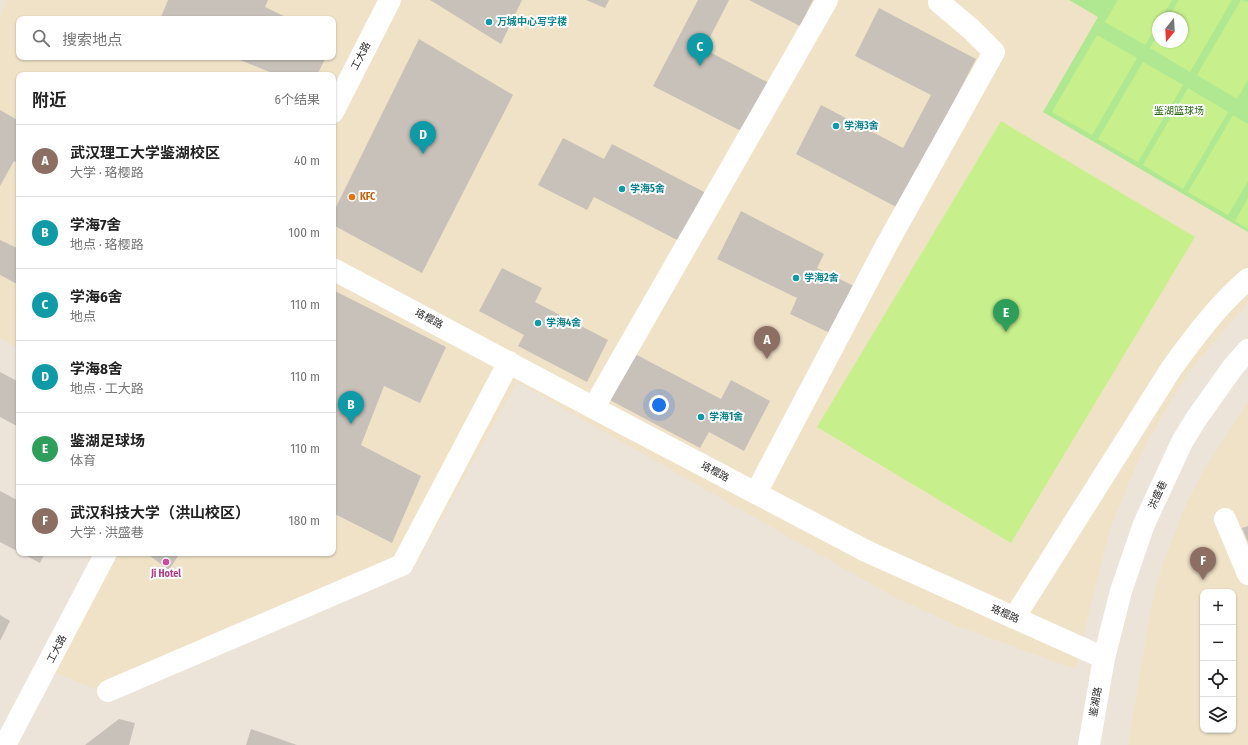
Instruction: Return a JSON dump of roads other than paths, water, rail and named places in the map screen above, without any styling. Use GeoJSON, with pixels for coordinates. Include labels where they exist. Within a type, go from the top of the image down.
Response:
{"type":"FeatureCollection","features":[{"type":"Feature","properties":{"kind":"street","name":"工大路"},"geometry":{"type":"LineString","coordinates":[[336,106],[390,0]]}},
{"type":"Feature","properties":{"kind":"street"},"geometry":{"type":"LineString","coordinates":[[594,407],[827,0]]}},
{"type":"Feature","properties":{"kind":"street"},"geometry":{"type":"LineString","coordinates":[[756,493],[887,244],[994,52],[971,29],[939,1]]}},
{"type":"Feature","properties":{"kind":"street","name":"珞樱路"},"geometry":{"type":"LineString","coordinates":[[336,271],[866,551],[1104,658]]}},
{"type":"Feature","properties":{"kind":"street"},"geometry":{"type":"LineString","coordinates":[[1014,618],[1171,369],[1189,344],[1215,313],[1248,279]]}},
{"type":"Feature","properties":{"kind":"street","name":"洪盛巷"},"geometry":{"type":"LineString","coordinates":[[1104,658],[1121,591],[1144,524],[1182,442],[1224,379],[1248,350]]}},
{"type":"Feature","properties":{"kind":"street"},"geometry":{"type":"LineString","coordinates":[[108,691],[402,565],[509,362]]}},
{"type":"Feature","properties":{"kind":"street"},"geometry":{"type":"LineString","coordinates":[[1225,519],[1248,574]]}},
{"type":"Feature","properties":{"kind":"street","name":"工大路"},"geometry":{"type":"LineString","coordinates":[[6,745],[104,556]]}},
{"type":"Feature","properties":{"kind":"street","name":"鉴湖路"},"geometry":{"type":"LineString","coordinates":[[1089,745],[1104,658]]}},
{"type":"Feature","properties":{"kind":"place","name":"万城中心写字楼"},"geometry":{"type":"Point","coordinates":[489,22]}},
{"type":"Feature","properties":{"kind":"place","name":"学海6舍"},"geometry":{"type":"Point","coordinates":[700,66]}},
{"type":"Feature","properties":{"kind":"place","name":"学海3舍"},"geometry":{"type":"Point","coordinates":[836,126]}},
{"type":"Feature","properties":{"kind":"place","name":"学海8舍"},"geometry":{"type":"Point","coordinates":[423,154]}},
{"type":"Feature","properties":{"kind":"place","name":"学海5舍"},"geometry":{"type":"Point","coordinates":[622,189]}},
{"type":"Feature","properties":{"kind":"place","name":"KFC"},"geometry":{"type":"Point","coordinates":[352,197]}},
{"type":"Feature","properties":{"kind":"place","name":"学海2舍"},"geometry":{"type":"Point","coordinates":[796,278]}},
{"type":"Feature","properties":{"kind":"place","name":"学海4舍"},"geometry":{"type":"Point","coordinates":[538,323]}},
{"type":"Feature","properties":{"kind":"place","name":"鉴湖足球场"},"geometry":{"type":"Point","coordinates":[1006,332]}},
{"type":"Feature","properties":{"kind":"place","name":"武汉理工大学鉴湖校区"},"geometry":{"type":"Point","coordinates":[767,359]}},
{"type":"Feature","properties":{"kind":"place","name":"学海1舍"},"geometry":{"type":"Point","coordinates":[701,417]}},
{"type":"Feature","properties":{"kind":"place","name":"学海7舍"},"geometry":{"type":"Point","coordinates":[351,424]}},
{"type":"Feature","properties":{"kind":"place","name":"Ji Hotel"},"geometry":{"type":"Point","coordinates":[166,562]}},
{"type":"Feature","properties":{"kind":"place","name":"武汉科技大学（洪山校区）"},"geometry":{"type":"Point","coordinates":[1203,580]}},
{"type":"Feature","properties":{"kind":"park label","name":"鉴湖篮球场"},"geometry":{"type":"Point","coordinates":[1179,111]}}]}
